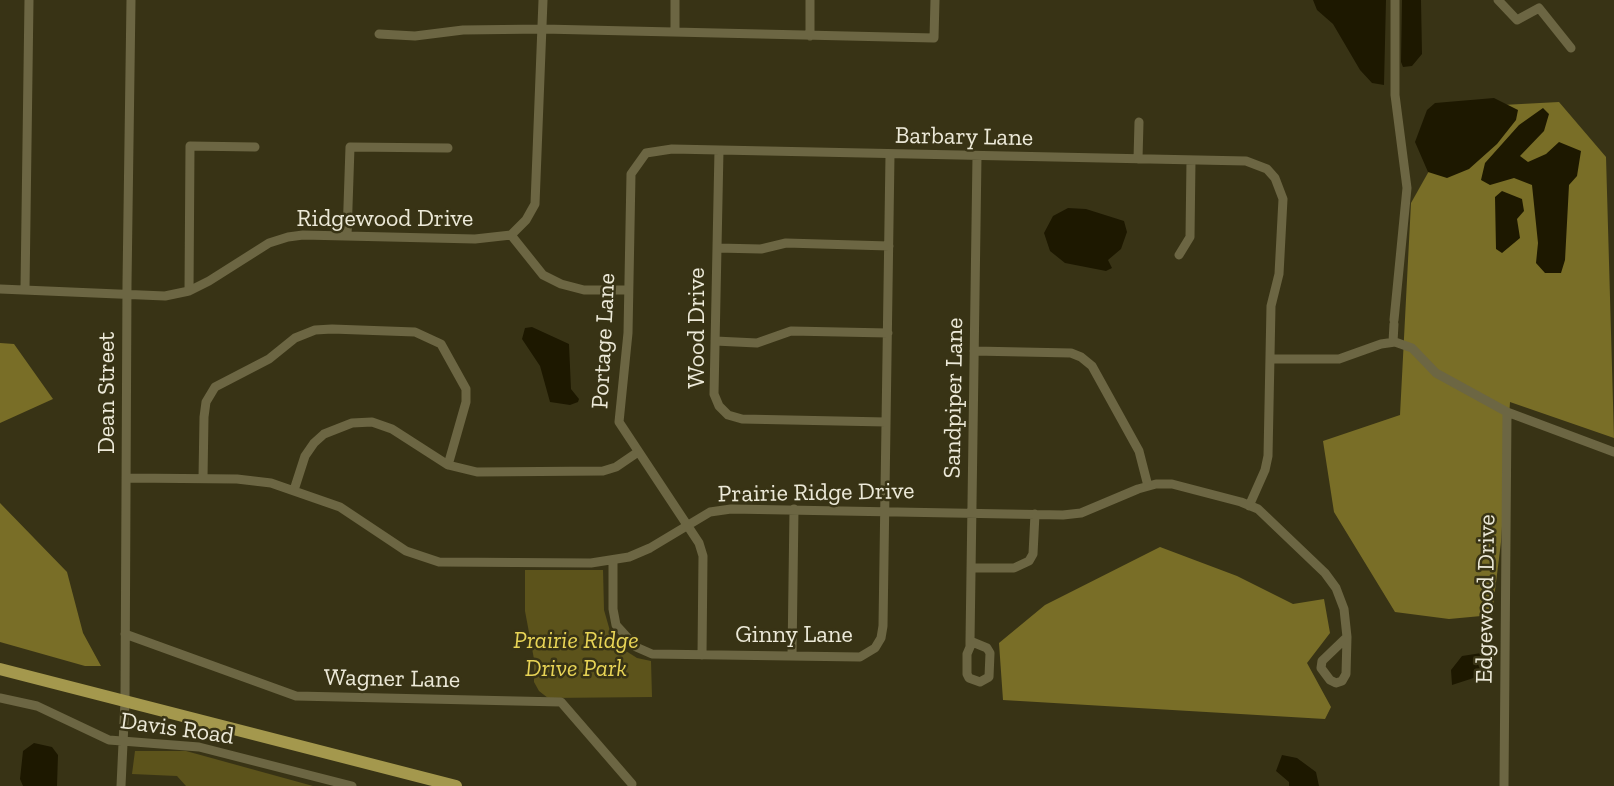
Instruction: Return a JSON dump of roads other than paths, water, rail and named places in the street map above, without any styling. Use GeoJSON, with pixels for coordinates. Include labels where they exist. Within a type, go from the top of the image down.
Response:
{"type":"FeatureCollection","features":[{"type":"Feature","properties":{"kind":"main road"},"geometry":{"type":"LineString","coordinates":[[0,669],[456,786]]}},
{"type":"Feature","properties":{"kind":"street"},"geometry":{"type":"LineString","coordinates":[[25,289],[29,0]]}},
{"type":"Feature","properties":{"kind":"street","name":"Dean Street"},"geometry":{"type":"LineString","coordinates":[[121,786],[125,701],[131,0]]}},
{"type":"Feature","properties":{"kind":"street"},"geometry":{"type":"LineString","coordinates":[[543,0],[535,204],[526,220],[511,235],[543,275],[561,284],[584,290],[627,290]]}},
{"type":"Feature","properties":{"kind":"street"},"geometry":{"type":"LineString","coordinates":[[675,0],[675,31]]}},
{"type":"Feature","properties":{"kind":"street"},"geometry":{"type":"LineString","coordinates":[[810,0],[810,36]]}},
{"type":"Feature","properties":{"kind":"street"},"geometry":{"type":"LineString","coordinates":[[379,34],[415,36],[462,30],[543,29],[934,38],[935,0]]}},
{"type":"Feature","properties":{"kind":"street"},"geometry":{"type":"LineString","coordinates":[[1394,342],[1407,188],[1395,95],[1395,0]]}},
{"type":"Feature","properties":{"kind":"street"},"geometry":{"type":"LineString","coordinates":[[1498,0],[1517,21],[1539,8],[1571,48]]}},
{"type":"Feature","properties":{"kind":"street"},"geometry":{"type":"LineString","coordinates":[[1138,159],[1139,122]]}},
{"type":"Feature","properties":{"kind":"street"},"geometry":{"type":"LineString","coordinates":[[189,291],[190,146],[255,147]]}},
{"type":"Feature","properties":{"kind":"street"},"geometry":{"type":"LineString","coordinates":[[347,236],[350,147],[448,148]]}},
{"type":"Feature","properties":{"kind":"street","name":"Barbary Lane"},"geometry":{"type":"LineString","coordinates":[[646,153],[672,149],[1246,161],[1267,169],[1275,178],[1283,199],[1279,274],[1271,306],[1271,359]]}},
{"type":"Feature","properties":{"kind":"street","name":"Wood Drive"},"geometry":{"type":"LineString","coordinates":[[719,150],[714,394],[719,406],[728,415],[741,419],[886,422]]}},
{"type":"Feature","properties":{"kind":"street","name":"Portage Lane"},"geometry":{"type":"LineString","coordinates":[[646,153],[631,174],[627,290],[628,333],[619,422],[699,543],[703,556],[702,655]]}},
{"type":"Feature","properties":{"kind":"street","name":"Ginny Lane"},"geometry":{"type":"LineString","coordinates":[[613,561],[613,609],[616,625],[626,639],[636,647],[652,654],[860,657],[875,648],[881,638],[883,626],[890,155]]}},
{"type":"Feature","properties":{"kind":"street","name":"Sandpiper Lane"},"geometry":{"type":"LineString","coordinates":[[970,641],[976,156]]}},
{"type":"Feature","properties":{"kind":"street"},"geometry":{"type":"LineString","coordinates":[[1179,255],[1190,237],[1191,160]]}},
{"type":"Feature","properties":{"kind":"street","name":"Ridgewood Drive"},"geometry":{"type":"LineString","coordinates":[[0,289],[127,292],[149,296],[189,291],[269,243],[303,235],[475,239],[511,235]]}},
{"type":"Feature","properties":{"kind":"street"},"geometry":{"type":"LineString","coordinates":[[717,248],[761,249],[786,243],[889,246]]}},
{"type":"Feature","properties":{"kind":"street"},"geometry":{"type":"LineString","coordinates":[[203,478],[204,417],[206,402],[215,387],[269,359],[295,338],[315,330],[332,329],[415,332],[441,344],[466,389],[466,402],[448,465]]}},
{"type":"Feature","properties":{"kind":"street"},"geometry":{"type":"LineString","coordinates":[[715,341],[757,342],[790,332],[888,333]]}},
{"type":"Feature","properties":{"kind":"street"},"geometry":{"type":"LineString","coordinates":[[1250,506],[1265,470],[1268,456],[1271,359],[1339,359],[1394,342],[1412,348],[1436,373],[1507,412],[1613,454]]}},
{"type":"Feature","properties":{"kind":"street"},"geometry":{"type":"LineString","coordinates":[[974,351],[1071,353],[1081,357],[1092,366],[1139,451],[1148,486]]}},
{"type":"Feature","properties":{"kind":"street","name":"Edgewood Drive"},"geometry":{"type":"LineString","coordinates":[[1504,786],[1507,412]]}},
{"type":"Feature","properties":{"kind":"street"},"geometry":{"type":"LineString","coordinates":[[294,490],[305,456],[314,443],[324,434],[352,423],[372,422],[392,429],[448,465],[477,472],[589,473],[616,467],[638,452]]}},
{"type":"Feature","properties":{"kind":"street","name":"Prairie Ridge Drive"},"geometry":{"type":"LineString","coordinates":[[127,478],[203,478],[260,482],[294,490],[340,507],[406,551],[439,562],[591,563],[613,561],[650,548],[710,512],[731,509],[1081,513],[1148,486],[1172,484],[1258,509],[1325,573],[1336,588],[1344,609],[1347,636],[1346,674],[1342,681],[1336,682],[1330,680],[1321,668],[1322,661],[1347,636]]}},
{"type":"Feature","properties":{"kind":"street"},"geometry":{"type":"LineString","coordinates":[[792,657],[794,509]]}},
{"type":"Feature","properties":{"kind":"street"},"geometry":{"type":"LineString","coordinates":[[971,568],[1014,568],[1029,561],[1033,554],[1035,514]]}},
{"type":"Feature","properties":{"kind":"street","name":"Wagner Lane"},"geometry":{"type":"LineString","coordinates":[[125,634],[296,696],[561,702],[632,784]]}},
{"type":"Feature","properties":{"kind":"street","name":"Davis Road"},"geometry":{"type":"LineString","coordinates":[[0,698],[37,706],[98,736],[122,741],[199,747],[352,786]]}},
{"type":"Feature","properties":{"kind":"park label","name":"Prairie Ridge Drive Park"},"geometry":{"type":"Point","coordinates":[576,655]}}]}
